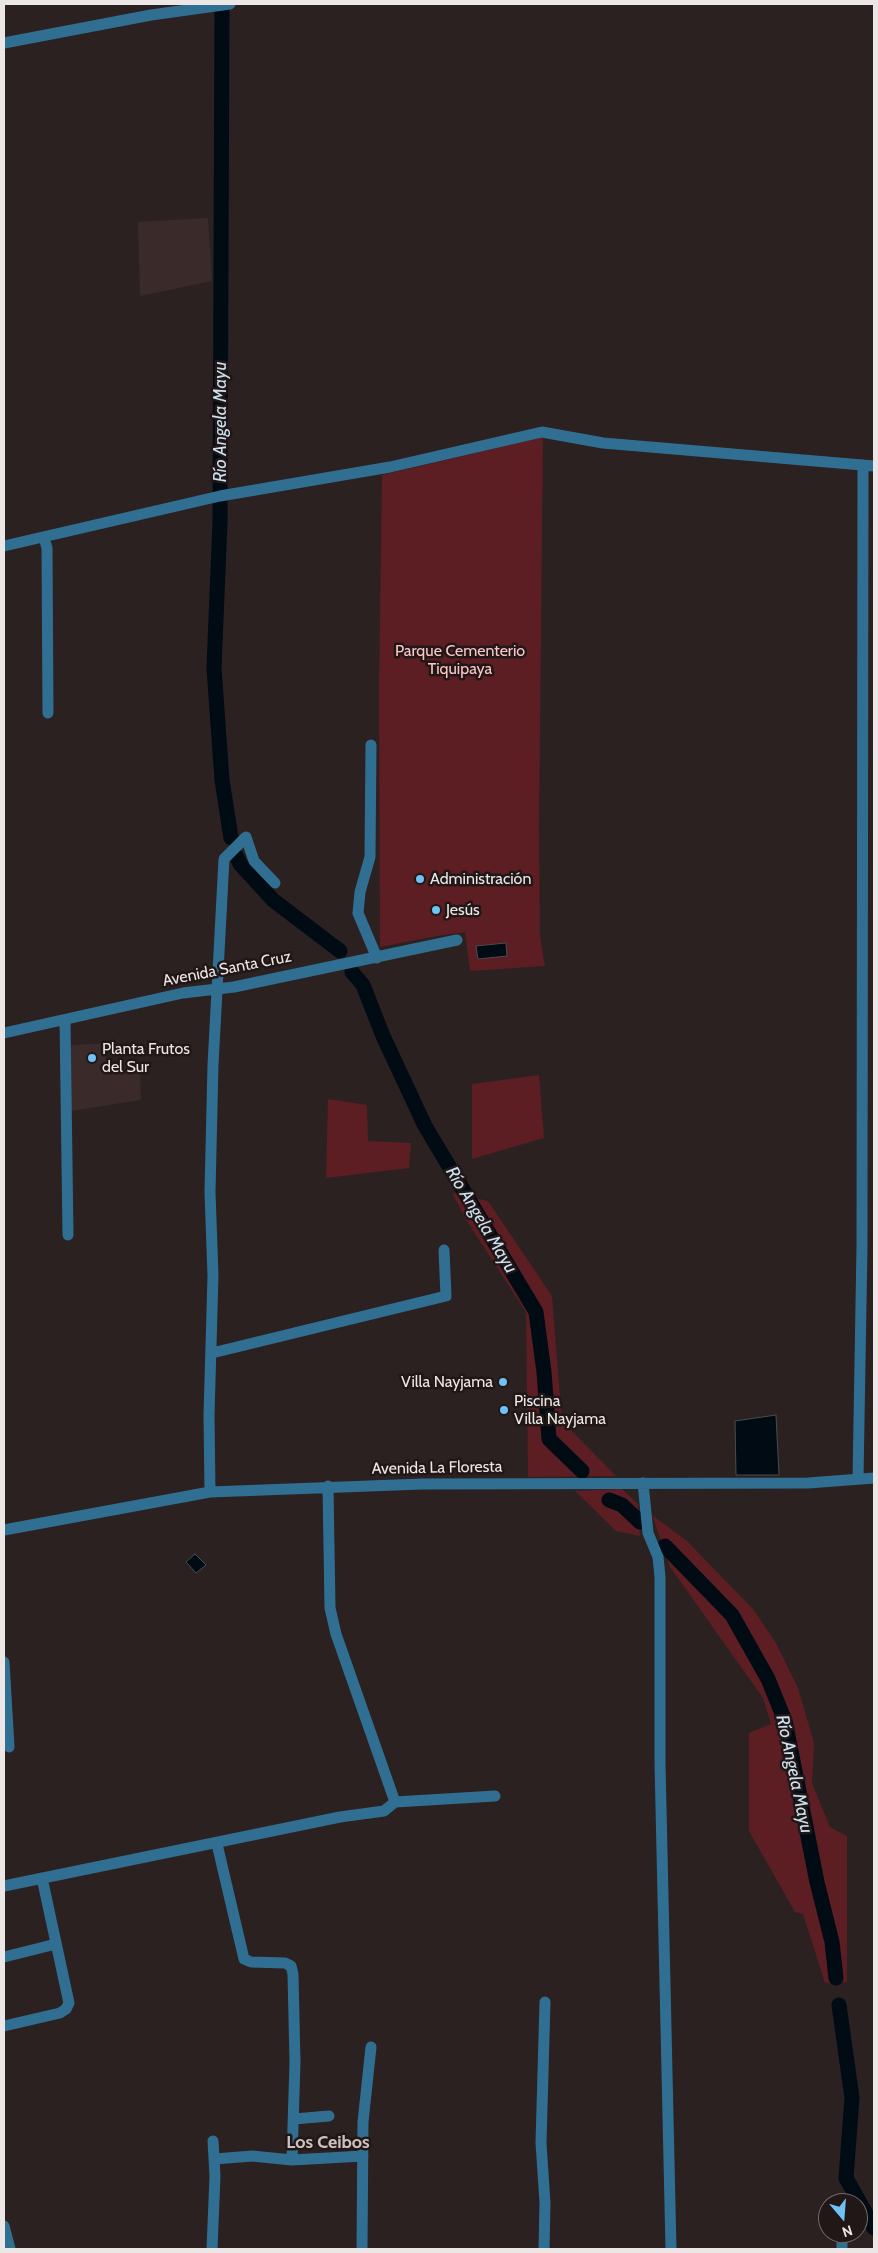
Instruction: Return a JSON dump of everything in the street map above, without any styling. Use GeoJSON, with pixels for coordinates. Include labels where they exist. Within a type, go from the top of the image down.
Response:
{"type":"FeatureCollection","features":[{"type":"Feature","properties":{"kind":"street"},"geometry":{"type":"LineString","coordinates":[[4,43],[151,15],[230,4]]}},
{"type":"Feature","properties":{"kind":"street"},"geometry":{"type":"LineString","coordinates":[[4,546],[220,496],[390,467],[542,432],[603,443],[868,465],[862,1246],[858,1480]]}},
{"type":"Feature","properties":{"kind":"street"},"geometry":{"type":"LineString","coordinates":[[44,538],[47,548],[48,713]]}},
{"type":"Feature","properties":{"kind":"street"},"geometry":{"type":"LineString","coordinates":[[371,745],[370,858],[360,892],[358,913],[377,958]]}},
{"type":"Feature","properties":{"kind":"street"},"geometry":{"type":"LineString","coordinates":[[210,1492],[209,1415],[212,1353],[210,1182],[224,859],[246,837],[254,861],[275,883]]}},
{"type":"Feature","properties":{"kind":"street","name":"Avenida Santa Cruz"},"geometry":{"type":"LineString","coordinates":[[4,1033],[183,993],[234,987],[457,940]]}},
{"type":"Feature","properties":{"kind":"street"},"geometry":{"type":"LineString","coordinates":[[66,1020],[68,1235]]}},
{"type":"Feature","properties":{"kind":"street"},"geometry":{"type":"LineString","coordinates":[[212,1353],[446,1296],[444,1250]]}},
{"type":"Feature","properties":{"kind":"street","name":"Avenida La Floresta"},"geometry":{"type":"LineString","coordinates":[[4,1530],[210,1492],[328,1486],[808,1483],[874,1478]]}},
{"type":"Feature","properties":{"kind":"street"},"geometry":{"type":"LineString","coordinates":[[643,1483],[648,1533],[658,1557],[660,1578],[660,1763],[671,2249]]}},
{"type":"Feature","properties":{"kind":"street"},"geometry":{"type":"LineString","coordinates":[[328,1486],[330,1608],[336,1634],[395,1802]]}},
{"type":"Feature","properties":{"kind":"street"},"geometry":{"type":"LineString","coordinates":[[4,1662],[9,1747]]}},
{"type":"Feature","properties":{"kind":"street"},"geometry":{"type":"LineString","coordinates":[[4,1886],[217,1844],[340,1817],[384,1811],[395,1802],[495,1796]]}},
{"type":"Feature","properties":{"kind":"street"},"geometry":{"type":"LineString","coordinates":[[217,1844],[244,1959],[251,1962],[285,1963],[291,1966],[293,1974],[294,2118],[292,2160]]}},
{"type":"Feature","properties":{"kind":"street"},"geometry":{"type":"LineString","coordinates":[[4,2026],[60,2013],[66,2010],[69,2003],[42,1878]]}},
{"type":"Feature","properties":{"kind":"street"},"geometry":{"type":"LineString","coordinates":[[4,1957],[56,1944]]}},
{"type":"Feature","properties":{"kind":"street"},"geometry":{"type":"LineString","coordinates":[[544,2249],[545,2203],[541,2143],[545,2002]]}},
{"type":"Feature","properties":{"kind":"street"},"geometry":{"type":"LineString","coordinates":[[362,2249],[363,2122],[372,2047]]}},
{"type":"Feature","properties":{"kind":"street"},"geometry":{"type":"LineString","coordinates":[[294,2118],[329,2116]]}},
{"type":"Feature","properties":{"kind":"street"},"geometry":{"type":"LineString","coordinates":[[212,2249],[215,2159],[213,2140]]}},
{"type":"Feature","properties":{"kind":"street"},"geometry":{"type":"LineString","coordinates":[[215,2159],[252,2156],[292,2160],[363,2156]]}},
{"type":"Feature","properties":{"kind":"street"},"geometry":{"type":"LineString","coordinates":[[4,2226],[10,2249]]}},
{"type":"Feature","properties":{"kind":"shaded area"},"geometry":{"type":"Polygon","coordinates":[[[208,218],[212,281],[140,296],[138,222],[208,218]]]}},
{"type":"Feature","properties":{"kind":"shaded area"},"geometry":{"type":"Polygon","coordinates":[[[506,943],[507,956],[478,959],[476,946],[506,943]]]}},
{"type":"Feature","properties":{"kind":"shaded area"},"geometry":{"type":"Polygon","coordinates":[[[107,1043],[106,1071],[140,1064],[141,1100],[71,1111],[71,1045],[107,1043]]]}},
{"type":"Feature","properties":{"kind":"shaded area"},"geometry":{"type":"Polygon","coordinates":[[[776,1415],[779,1475],[736,1475],[735,1421],[776,1415]]]}},
{"type":"Feature","properties":{"kind":"shaded area"},"geometry":{"type":"Polygon","coordinates":[[[195,1554],[206,1565],[196,1573],[186,1562],[195,1554]]]}},
{"type":"Feature","properties":{"kind":"green space","name":"Parque Cementerio Tiquipaya"},"geometry":{"type":"Polygon","coordinates":[[[543,437],[539,829],[540,937],[545,966],[470,971],[465,932],[380,947],[379,687],[382,475],[543,437]]]}},
{"type":"Feature","properties":{"kind":"green space"},"geometry":{"type":"Polygon","coordinates":[[[539,1075],[544,1138],[472,1159],[472,1084],[539,1075]]]}},
{"type":"Feature","properties":{"kind":"green space"},"geometry":{"type":"Polygon","coordinates":[[[328,1099],[367,1105],[368,1141],[411,1143],[409,1168],[326,1178],[328,1099]]]}},
{"type":"Feature","properties":{"kind":"green space"},"geometry":{"type":"Polygon","coordinates":[[[452,1193],[488,1201],[552,1296],[562,1421],[616,1476],[528,1477],[526,1312],[465,1218],[452,1193]]]}},
{"type":"Feature","properties":{"kind":"green space"},"geometry":{"type":"Polygon","coordinates":[[[622,1489],[638,1504],[640,1536],[616,1531],[575,1491],[622,1489]]]}},
{"type":"Feature","properties":{"kind":"green space"},"geometry":{"type":"Polygon","coordinates":[[[652,1515],[687,1541],[753,1609],[776,1643],[798,1688],[814,1743],[812,1783],[830,1827],[847,1836],[847,1982],[825,1983],[803,1914],[795,1912],[749,1831],[749,1733],[771,1724],[763,1698],[670,1567],[652,1515]]]}},
{"type":"Feature","properties":{"kind":"waterway","name":"Río Angela Mayu"},"geometry":{"type":"LineString","coordinates":[[222,4],[220,522],[214,668],[222,780],[231,838]]}},
{"type":"Feature","properties":{"kind":"waterway","name":"Río Angela Mayu"},"geometry":{"type":"LineString","coordinates":[[237,857],[240,864],[273,900],[340,951]]}},
{"type":"Feature","properties":{"kind":"waterway","name":"Río Angela Mayu"},"geometry":{"type":"LineString","coordinates":[[352,972],[363,985],[383,1036],[425,1126],[536,1312],[544,1372],[549,1439],[582,1471]]}},
{"type":"Feature","properties":{"kind":"waterway","name":"Río Angela Mayu"},"geometry":{"type":"LineString","coordinates":[[609,1500],[622,1505],[640,1522]]}},
{"type":"Feature","properties":{"kind":"waterway","name":"Río Angela Mayu"},"geometry":{"type":"LineString","coordinates":[[665,1546],[732,1615],[768,1679],[785,1721],[817,1882],[832,1942],[836,1978]]}},
{"type":"Feature","properties":{"kind":"waterway","name":"Río Angela Mayu"},"geometry":{"type":"LineString","coordinates":[[839,2005],[852,2098],[846,2178],[874,2228]]}},
{"type":"Feature","properties":{"kind":"place","name":"Administración"},"geometry":{"type":"Point","coordinates":[420,879]}},
{"type":"Feature","properties":{"kind":"place","name":"Jesús"},"geometry":{"type":"Point","coordinates":[436,910]}},
{"type":"Feature","properties":{"kind":"place","name":"Planta Frutos del Sur"},"geometry":{"type":"Point","coordinates":[92,1058]}},
{"type":"Feature","properties":{"kind":"place","name":"Villa Nayjama"},"geometry":{"type":"Point","coordinates":[503,1382]}},
{"type":"Feature","properties":{"kind":"place","name":"Piscina Villa Nayjama"},"geometry":{"type":"Point","coordinates":[504,1410]}},
{"type":"Feature","properties":{"kind":"district","name":"Los Ceibos"},"geometry":{"type":"Point","coordinates":[328,2143]}}]}
